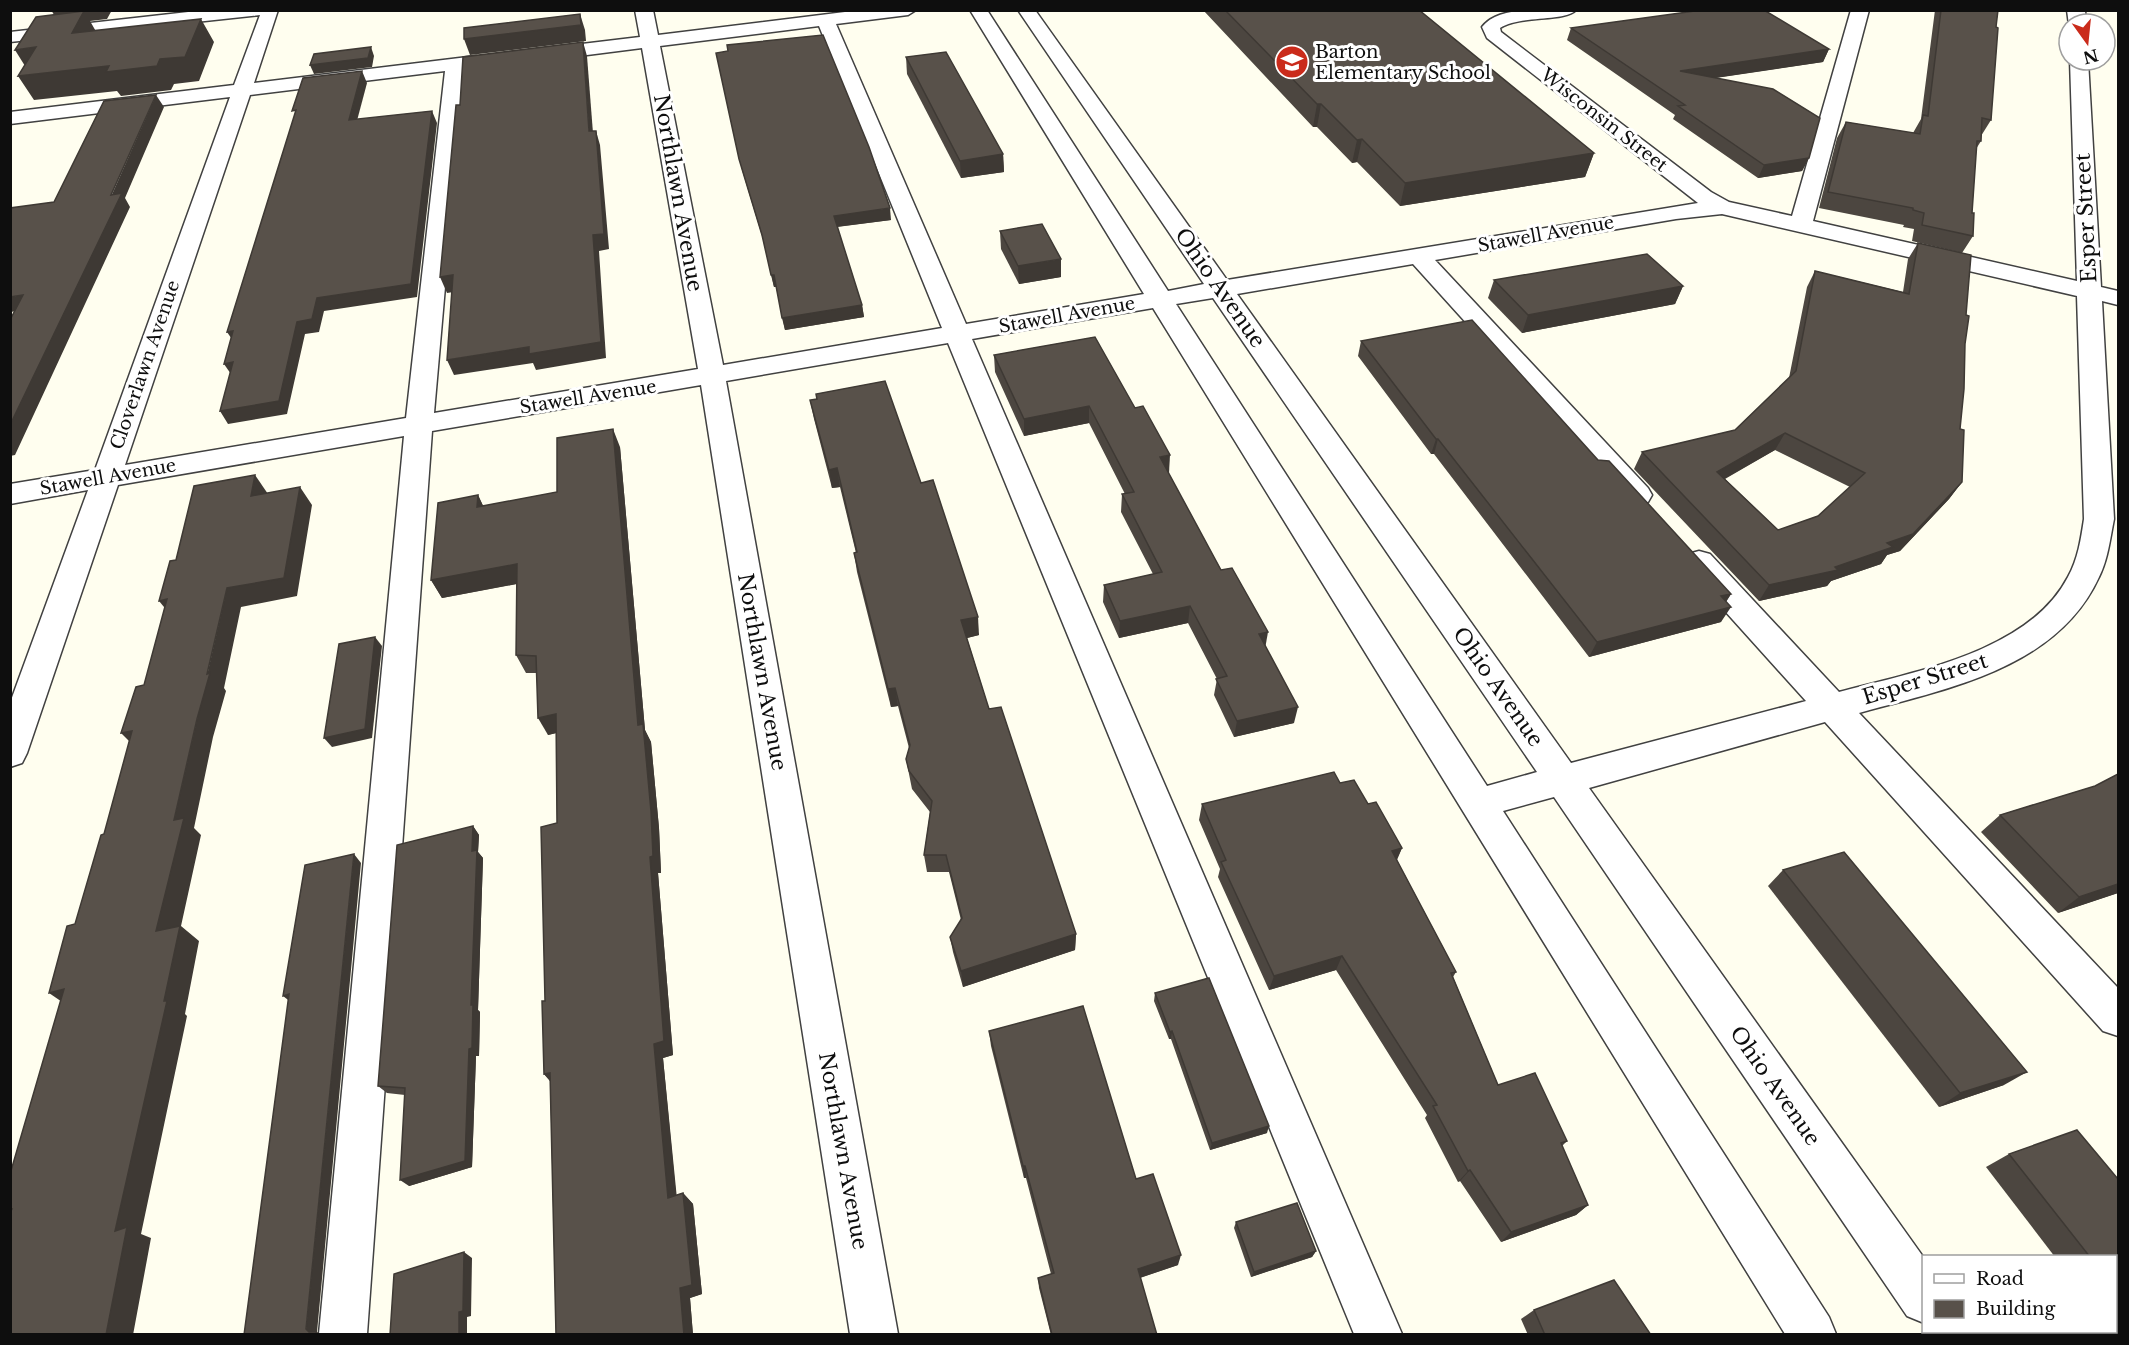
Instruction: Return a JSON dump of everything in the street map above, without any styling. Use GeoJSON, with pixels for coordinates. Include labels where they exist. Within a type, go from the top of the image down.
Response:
{"type":"FeatureCollection","features":[{"type":"Feature","properties":{"kind":"street"},"geometry":{"type":"LineString","coordinates":[[13,37],[259,10]]}},
{"type":"Feature","properties":{"kind":"street","name":"Cloverlawn Avenue"},"geometry":{"type":"LineString","coordinates":[[10,753],[270,10]]}},
{"type":"Feature","properties":{"kind":"street"},"geometry":{"type":"LineString","coordinates":[[525,56],[647,26],[825,20],[908,10]]}},
{"type":"Feature","properties":{"kind":"street","name":"Ohio Avenue"},"geometry":{"type":"LineString","coordinates":[[978,10],[1046,78],[1221,289],[1922,1298]]}},
{"type":"Feature","properties":{"kind":"street","name":"Ohio Avenue"},"geometry":{"type":"LineString","coordinates":[[1026,10],[1046,78],[1160,299],[1812,1335]]}},
{"type":"Feature","properties":{"kind":"street","name":"Wisconsin Street"},"geometry":{"type":"LineString","coordinates":[[1568,10],[1508,18],[1496,22],[1491,27],[1493,34],[1703,197],[1722,207]]}},
{"type":"Feature","properties":{"kind":"street"},"geometry":{"type":"LineString","coordinates":[[1802,225],[1860,10]]}},
{"type":"Feature","properties":{"kind":"street"},"geometry":{"type":"LineString","coordinates":[[13,37],[28,16]]}},
{"type":"Feature","properties":{"kind":"street"},"geometry":{"type":"LineString","coordinates":[[825,20],[1378,1335]]}},
{"type":"Feature","properties":{"kind":"street","name":"Northlawn Avenue"},"geometry":{"type":"LineString","coordinates":[[647,26],[712,376],[874,1335]]}},
{"type":"Feature","properties":{"kind":"street"},"geometry":{"type":"LineString","coordinates":[[10,118],[490,60]]}},
{"type":"Feature","properties":{"kind":"street"},"geometry":{"type":"LineString","coordinates":[[344,1335],[419,425],[455,65]]}},
{"type":"Feature","properties":{"kind":"street","name":"Esper Street"},"geometry":{"type":"LineString","coordinates":[[1478,803],[1957,673],[2006,653],[2036,634],[2061,612],[2088,572],[2097,546],[2099,519],[2080,72]]}},
{"type":"Feature","properties":{"kind":"street","name":"Stawell Avenue"},"geometry":{"type":"LineString","coordinates":[[10,494],[1418,255],[1676,212],[1722,207],[2118,298]]}},
{"type":"Feature","properties":{"kind":"street"},"geometry":{"type":"LineString","coordinates":[[1418,255],[1654,513]]}},
{"type":"Feature","properties":{"kind":"street"},"geometry":{"type":"LineString","coordinates":[[1678,540],[2118,1017]]}},
{"type":"Feature","properties":{"kind":"building"},"geometry":{"type":"Polygon","coordinates":[[[1225,10],[1419,10],[1594,153],[1405,183],[1362,139],[1357,140],[1321,104],[1317,104],[1225,10]]]}},
{"type":"Feature","properties":{"kind":"building"},"geometry":{"type":"Polygon","coordinates":[[[1702,10],[1764,10],[1829,49],[1680,71],[1773,89],[1820,118],[1809,158],[1764,165],[1678,106],[1685,105],[1571,28],[1702,10]]]}},
{"type":"Feature","properties":{"kind":"building"},"geometry":{"type":"Polygon","coordinates":[[[1941,10],[1998,10],[1991,120],[1982,118],[1981,141],[1977,141],[1972,213],[1974,213],[1973,236],[1922,225],[1924,213],[1913,210],[1913,208],[1828,192],[1846,122],[1920,134],[1923,115],[1928,116],[1941,10]]]}},
{"type":"Feature","properties":{"kind":"building"},"geometry":{"type":"Polygon","coordinates":[[[84,11],[72,33],[201,19],[185,57],[160,59],[157,66],[106,72],[109,66],[18,76],[36,47],[15,50],[36,17],[84,11]]]}},
{"type":"Feature","properties":{"kind":"building"},"geometry":{"type":"Polygon","coordinates":[[[580,14],[581,25],[464,39],[464,28],[580,14]]]}},
{"type":"Feature","properties":{"kind":"building"},"geometry":{"type":"Polygon","coordinates":[[[823,35],[869,147],[890,208],[834,216],[862,305],[782,318],[774,275],[771,275],[762,235],[739,159],[716,53],[728,51],[727,45],[823,35]]]}},
{"type":"Feature","properties":{"kind":"building"},"geometry":{"type":"Polygon","coordinates":[[[583,42],[589,131],[596,131],[604,234],[593,235],[601,342],[529,354],[529,347],[447,360],[453,275],[440,277],[456,105],[460,105],[463,57],[583,42]]]}},
{"type":"Feature","properties":{"kind":"building"},"geometry":{"type":"Polygon","coordinates":[[[371,47],[368,58],[310,65],[314,54],[371,47]]]}},
{"type":"Feature","properties":{"kind":"building"},"geometry":{"type":"Polygon","coordinates":[[[946,52],[1003,154],[960,161],[906,57],[946,52]]]}},
{"type":"Feature","properties":{"kind":"building"},"geometry":{"type":"Polygon","coordinates":[[[362,71],[349,120],[432,111],[411,284],[317,298],[312,319],[297,322],[279,401],[220,411],[233,362],[224,364],[233,331],[227,332],[296,110],[292,111],[303,78],[362,71]]]}},
{"type":"Feature","properties":{"kind":"building"},"geometry":{"type":"Polygon","coordinates":[[[156,95],[111,195],[122,193],[10,425],[10,320],[23,295],[10,297],[10,208],[54,202],[104,101],[156,95]]]}},
{"type":"Feature","properties":{"kind":"building"},"geometry":{"type":"Polygon","coordinates":[[[1042,224],[1061,259],[1018,266],[1000,231],[1042,224]]]}},
{"type":"Feature","properties":{"kind":"building"},"geometry":{"type":"Polygon","coordinates":[[[1918,243],[1971,255],[1966,315],[1969,316],[1960,429],[1964,430],[1962,482],[1913,534],[1887,543],[1893,547],[1835,567],[1838,570],[1769,585],[1642,452],[1735,430],[1796,371],[1815,271],[1909,294],[1918,243]],[[1785,433],[1717,472],[1778,530],[1818,516],[1865,473],[1785,433]]]}},
{"type":"Feature","properties":{"kind":"building"},"geometry":{"type":"Polygon","coordinates":[[[1647,254],[1683,286],[1528,315],[1494,280],[1647,254]]]}},
{"type":"Feature","properties":{"kind":"building"},"geometry":{"type":"Polygon","coordinates":[[[1472,320],[1598,460],[1609,461],[1731,594],[1721,596],[1731,607],[1597,642],[1361,341],[1472,320]]]}},
{"type":"Feature","properties":{"kind":"building"},"geometry":{"type":"Polygon","coordinates":[[[1095,337],[1135,408],[1143,406],[1170,455],[1160,457],[1221,570],[1232,568],[1268,632],[1259,634],[1298,707],[1237,721],[1216,679],[1227,676],[1190,606],[1120,621],[1104,585],[1162,572],[1122,494],[1134,492],[1089,406],[1024,419],[994,355],[1095,337]]]}},
{"type":"Feature","properties":{"kind":"building"},"geometry":{"type":"Polygon","coordinates":[[[885,381],[921,483],[933,480],[978,617],[961,620],[989,709],[1001,707],[1076,934],[961,971],[950,937],[962,918],[946,855],[924,855],[932,801],[909,771],[906,759],[910,745],[895,688],[888,689],[854,553],[857,552],[837,468],[829,470],[810,400],[817,399],[816,394],[885,381]]]}},
{"type":"Feature","properties":{"kind":"building"},"geometry":{"type":"Polygon","coordinates":[[[613,429],[638,725],[643,724],[651,811],[653,856],[650,857],[664,1041],[654,1044],[668,1198],[683,1193],[692,1285],[680,1288],[684,1335],[556,1335],[550,1073],[544,1074],[542,1001],[545,1001],[541,827],[557,823],[556,714],[538,718],[536,656],[516,655],[517,564],[431,580],[438,503],[478,495],[477,507],[557,492],[557,438],[613,429]]]}},
{"type":"Feature","properties":{"kind":"building"},"geometry":{"type":"Polygon","coordinates":[[[255,475],[251,496],[300,487],[284,578],[227,588],[207,674],[210,673],[174,820],[184,818],[156,931],[180,926],[164,1001],[167,1001],[115,1231],[127,1227],[106,1335],[10,1335],[10,1213],[12,1209],[10,1209],[10,1174],[64,989],[49,993],[67,926],[75,924],[101,835],[104,834],[132,731],[121,733],[136,687],[144,685],[167,599],[159,601],[170,561],[176,560],[194,486],[255,475]]]}},
{"type":"Feature","properties":{"kind":"building"},"geometry":{"type":"Polygon","coordinates":[[[375,637],[365,729],[324,738],[339,644],[375,637]]]}},
{"type":"Feature","properties":{"kind":"building"},"geometry":{"type":"Polygon","coordinates":[[[1334,772],[1340,783],[1354,780],[1368,804],[1376,802],[1402,848],[1392,851],[1456,972],[1451,973],[1498,1085],[1535,1073],[1567,1141],[1561,1143],[1588,1205],[1511,1232],[1470,1170],[1468,1171],[1433,1106],[1437,1105],[1342,956],[1274,976],[1221,862],[1226,860],[1202,804],[1334,772]]]}},
{"type":"Feature","properties":{"kind":"building"},"geometry":{"type":"Polygon","coordinates":[[[2118,774],[2118,884],[2079,897],[2000,815],[2095,786],[2118,774]]]}},
{"type":"Feature","properties":{"kind":"building"},"geometry":{"type":"Polygon","coordinates":[[[473,826],[472,851],[477,850],[471,1005],[473,1005],[472,1048],[469,1049],[465,1161],[400,1180],[405,1088],[378,1086],[397,845],[473,826]]]}},
{"type":"Feature","properties":{"kind":"building"},"geometry":{"type":"Polygon","coordinates":[[[1844,852],[2027,1072],[1960,1093],[1783,870],[1844,852]]]}},
{"type":"Feature","properties":{"kind":"building"},"geometry":{"type":"Polygon","coordinates":[[[354,854],[306,1329],[309,1332],[316,1332],[316,1335],[244,1335],[289,994],[283,996],[305,865],[354,854]]]}},
{"type":"Feature","properties":{"kind":"building"},"geometry":{"type":"Polygon","coordinates":[[[1209,978],[1269,1126],[1212,1143],[1172,1031],[1170,1032],[1155,993],[1209,978]]]}},
{"type":"Feature","properties":{"kind":"building"},"geometry":{"type":"Polygon","coordinates":[[[1083,1006],[1136,1179],[1153,1174],[1181,1255],[1138,1269],[1157,1335],[1052,1335],[1038,1278],[1054,1273],[1025,1166],[1023,1166],[989,1031],[1083,1006]]]}},
{"type":"Feature","properties":{"kind":"building"},"geometry":{"type":"Polygon","coordinates":[[[2077,1130],[2118,1179],[2118,1257],[2117,1255],[2088,1255],[2009,1154],[2077,1130]]]}},
{"type":"Feature","properties":{"kind":"building"},"geometry":{"type":"Polygon","coordinates":[[[1297,1203],[1316,1251],[1254,1272],[1236,1222],[1297,1203]]]}},
{"type":"Feature","properties":{"kind":"building"},"geometry":{"type":"Polygon","coordinates":[[[464,1252],[463,1311],[459,1312],[459,1335],[390,1335],[394,1274],[464,1252]]]}},
{"type":"Feature","properties":{"kind":"building"},"geometry":{"type":"Polygon","coordinates":[[[1614,1280],[1651,1335],[1545,1335],[1534,1310],[1614,1280]]]}},
{"type":"Feature","properties":{"kind":"place","name":"Barton Elementary School"},"geometry":{"type":"Point","coordinates":[1292,62]}}]}
